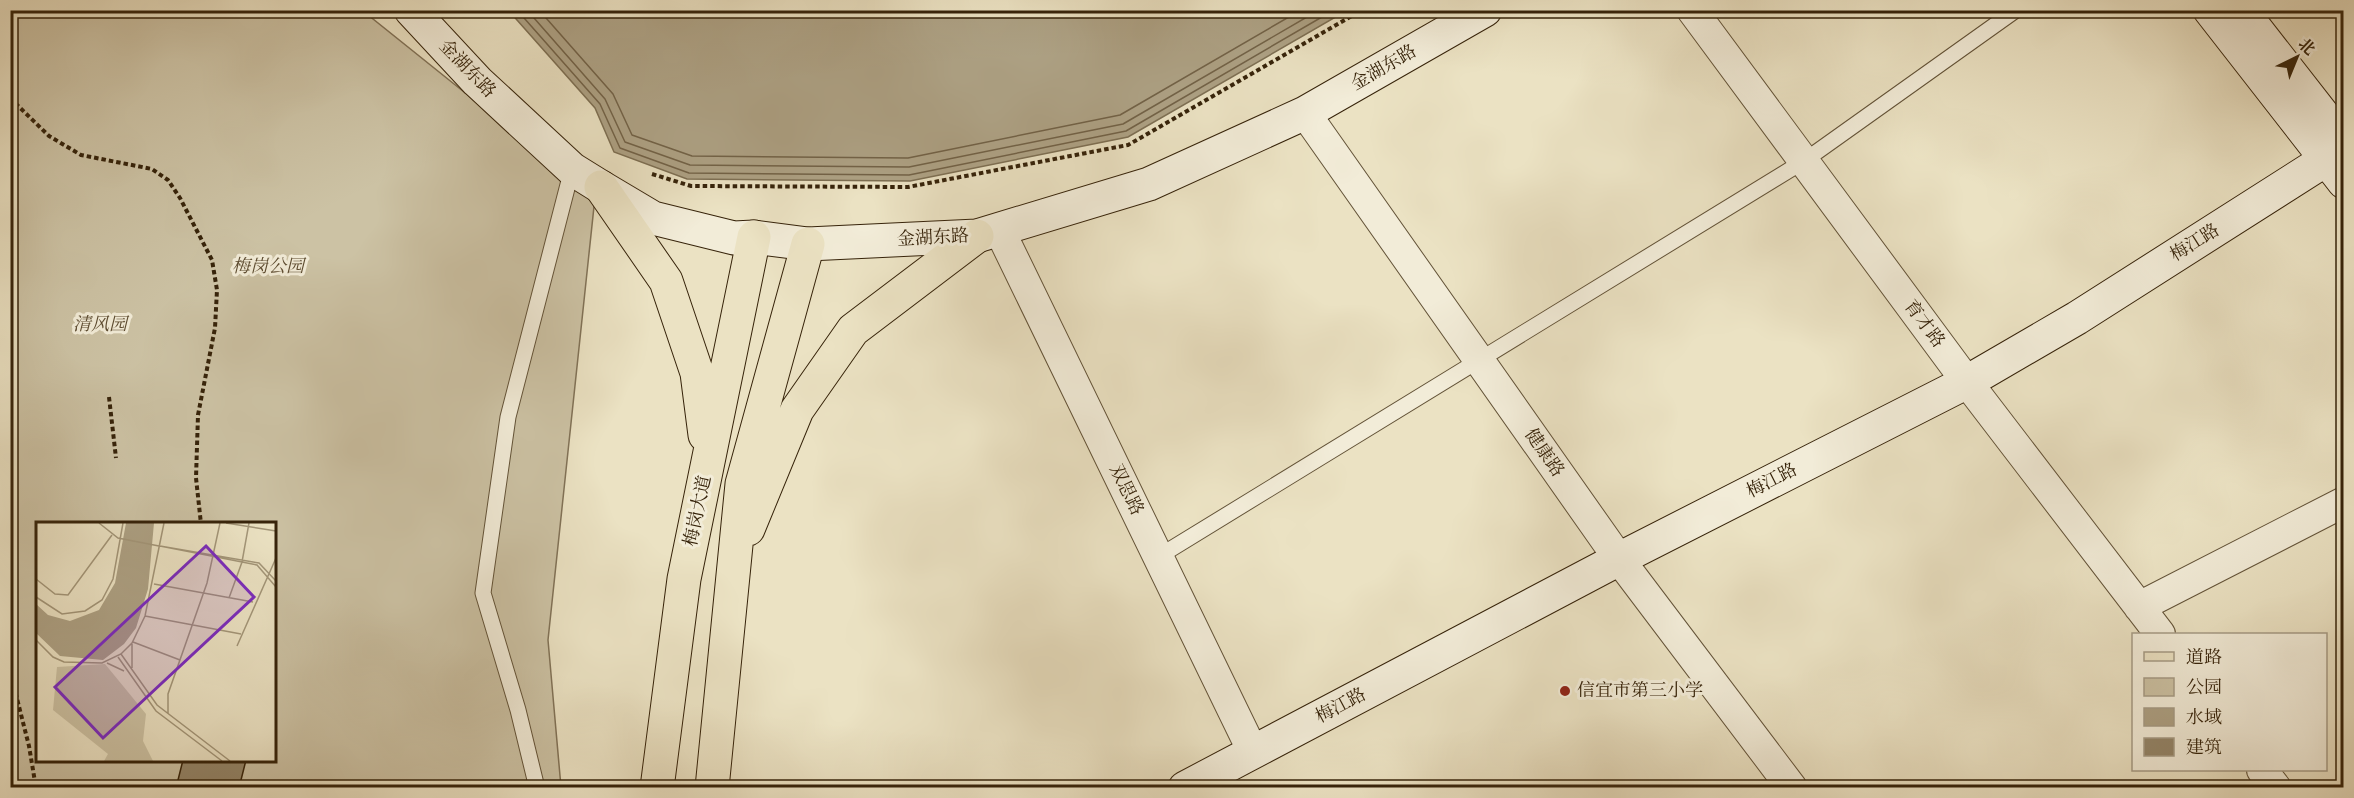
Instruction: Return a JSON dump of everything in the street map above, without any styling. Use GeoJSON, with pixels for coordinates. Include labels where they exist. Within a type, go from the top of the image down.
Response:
{"type":"FeatureCollection","features":[{"type":"Feature","properties":{"kind":"main road","name":"金湖东路"},"geometry":{"type":"LineString","coordinates":[[411,10],[477,81],[572,169],[653,218],[734,238],[754,237],[808,244],[988,232],[1149,184],[1305,113],[1485,10]]}},
{"type":"Feature","properties":{"kind":"main road"},"geometry":{"type":"LineString","coordinates":[[2210,10],[2339,158]]}},
{"type":"Feature","properties":{"kind":"main road"},"geometry":{"type":"LineString","coordinates":[[2241,10],[2339,158]]}},
{"type":"Feature","properties":{"kind":"main road","name":"梅江路"},"geometry":{"type":"LineString","coordinates":[[1185,788],[1619,559],[1967,382],[2077,318],[2339,158]]}},
{"type":"Feature","properties":{"kind":"main road"},"geometry":{"type":"LineString","coordinates":[[601,187],[666,281],[697,373],[708,462]]}},
{"type":"Feature","properties":{"kind":"main road"},"geometry":{"type":"LineString","coordinates":[[733,567],[797,410],[853,330],[988,232]]}},
{"type":"Feature","properties":{"kind":"main road","name":"梅岗大道"},"geometry":{"type":"LineString","coordinates":[[657,788],[684,579],[754,237]]}},
{"type":"Feature","properties":{"kind":"main road","name":"梅岗大道"},"geometry":{"type":"LineString","coordinates":[[712,788],[742,483],[808,244]]}},
{"type":"Feature","properties":{"kind":"street","name":"育才路"},"geometry":{"type":"LineString","coordinates":[[1692,10],[1967,382],[2159,633]]}},
{"type":"Feature","properties":{"kind":"street","name":"健康路"},"geometry":{"type":"LineString","coordinates":[[1305,113],[1619,559],[1792,788]]}},
{"type":"Feature","properties":{"kind":"street","name":"双思路"},"geometry":{"type":"LineString","coordinates":[[988,232],[1158,557],[1254,752]]}},
{"type":"Feature","properties":{"kind":"street"},"geometry":{"type":"LineString","coordinates":[[2139,607],[2343,502]]}},
{"type":"Feature","properties":{"kind":"street"},"geometry":{"type":"LineString","coordinates":[[2263,771],[2276,788]]}},
{"type":"Feature","properties":{"kind":"lane"},"geometry":{"type":"LineString","coordinates":[[1158,557],[1804,161],[2016,10]]}},
{"type":"Feature","properties":{"kind":"lane"},"geometry":{"type":"LineString","coordinates":[[537,788],[518,710],[483,593],[508,417],[572,169]]}},
{"type":"Feature","properties":{"kind":"path"},"geometry":{"type":"LineString","coordinates":[[651,174],[691,186],[908,187],[1128,145],[1231,89],[1362,10]]}},
{"type":"Feature","properties":{"kind":"path"},"geometry":{"type":"LineString","coordinates":[[10,98],[49,136],[81,155],[152,169],[168,180],[180,198],[212,260],[217,290],[215,328],[198,415],[196,478],[201,522]]}},
{"type":"Feature","properties":{"kind":"path"},"geometry":{"type":"LineString","coordinates":[[109,398],[116,458]]}},
{"type":"Feature","properties":{"kind":"path"},"geometry":{"type":"LineString","coordinates":[[10,671],[29,746],[36,788]]}},
{"type":"Feature","properties":{"kind":"green space","name":"梅岗公园"},"geometry":{"type":"Polygon","coordinates":[[[11,11],[363,11],[595,197],[548,640],[561,787],[11,787],[11,11]]]}},
{"type":"Feature","properties":{"kind":"water"},"geometry":{"type":"Polygon","coordinates":[[[509,11],[1346,11],[1128,137],[910,181],[687,179],[614,152],[595,108],[509,11]]]}},
{"type":"Feature","properties":{"kind":"building"},"geometry":{"type":"Polygon","coordinates":[[[182,762],[246,762],[239,788],[176,788],[182,762]]]}},
{"type":"Feature","properties":{"kind":"place","name":"信宜市第三小学"},"geometry":{"type":"Point","coordinates":[1565,691]}},
{"type":"Feature","properties":{"kind":"park label","name":"清风园"},"geometry":{"type":"Point","coordinates":[100,325]}}]}
